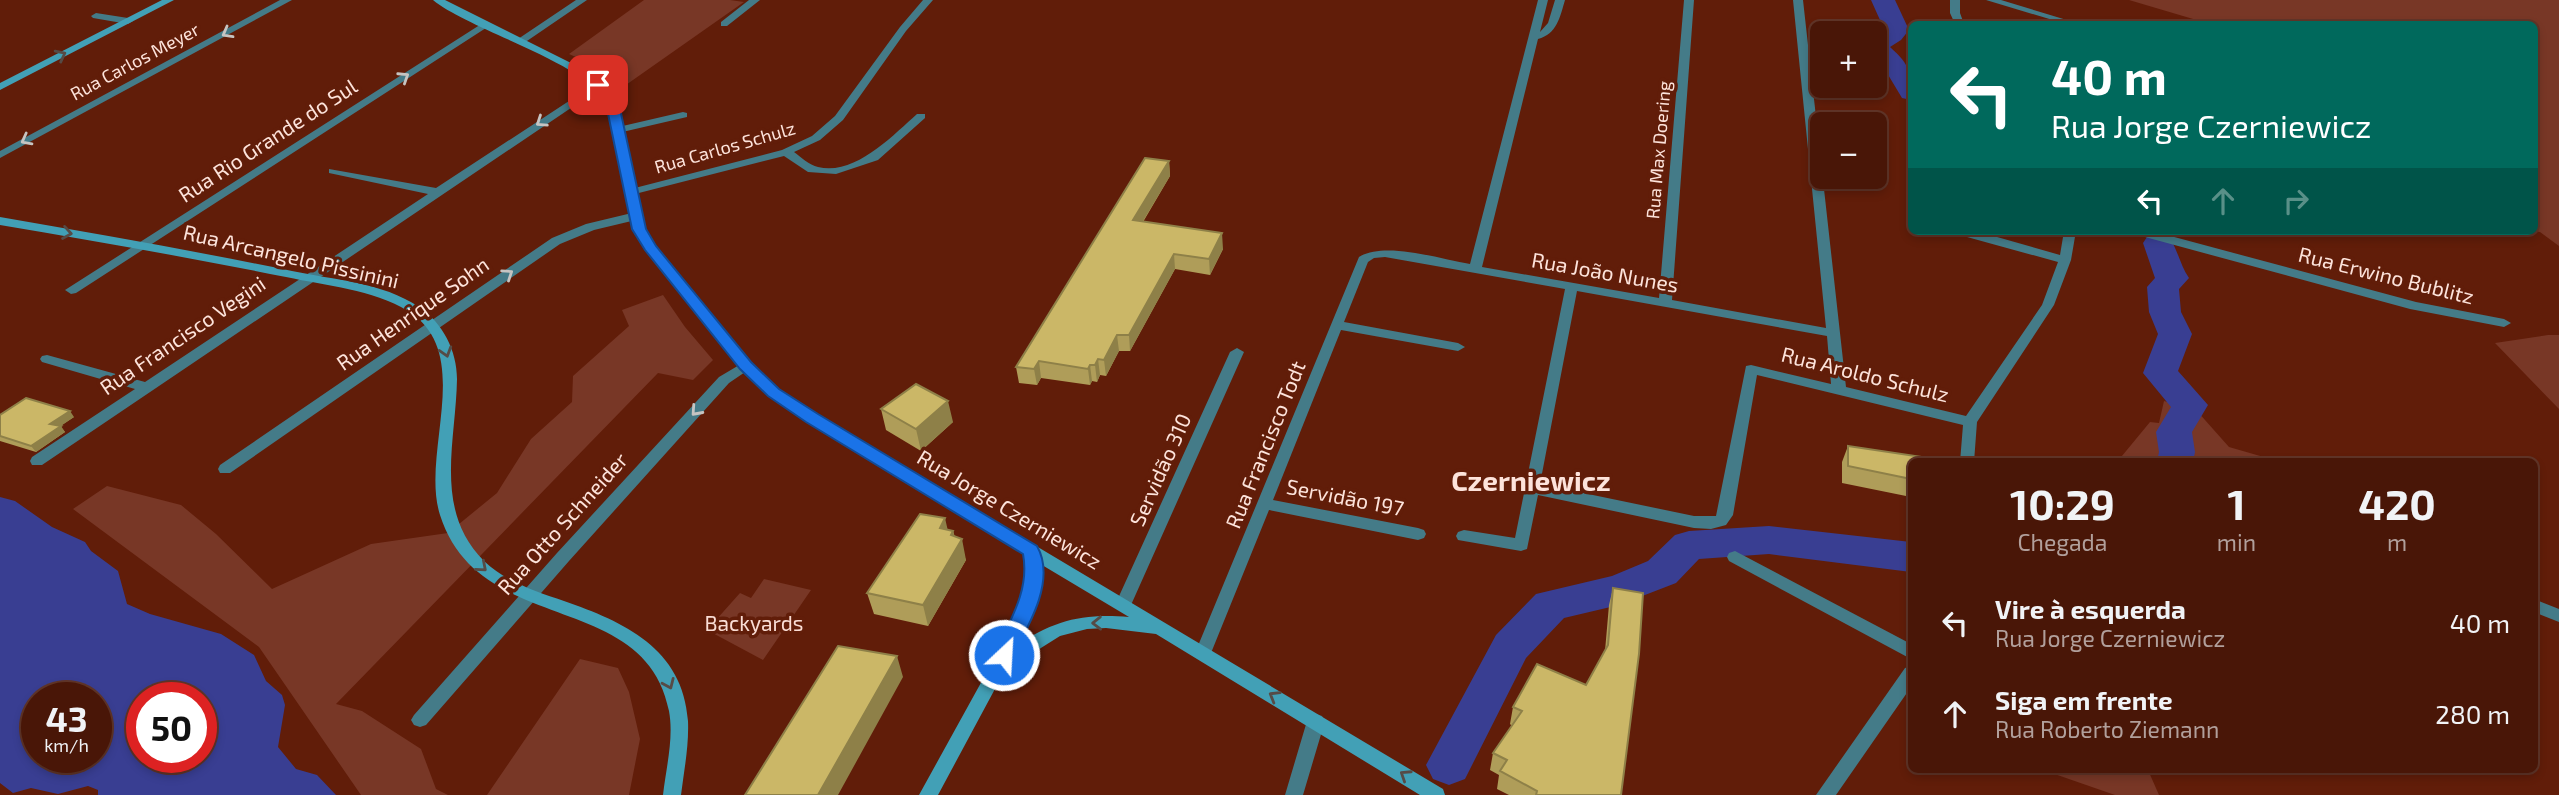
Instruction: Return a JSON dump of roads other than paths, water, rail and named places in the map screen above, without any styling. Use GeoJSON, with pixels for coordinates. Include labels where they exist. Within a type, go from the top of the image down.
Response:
{"type":"FeatureCollection","features":[{"type":"Feature","properties":{"kind":"main road"},"geometry":{"type":"LineString","coordinates":[[0,87],[169,0]]}},
{"type":"Feature","properties":{"kind":"main road"},"geometry":{"type":"LineString","coordinates":[[438,0],[521,41],[598,85]]}},
{"type":"Feature","properties":{"kind":"main road","name":"Rua Jorge Czerniewicz"},"geometry":{"type":"LineString","coordinates":[[598,85],[607,92],[618,130],[639,229],[650,247],[746,365],[774,392],[812,418],[1316,720],[1436,795]]}},
{"type":"Feature","properties":{"kind":"main road","name":"Rua Arcangelo Pissinini"},"geometry":{"type":"LineString","coordinates":[[0,221],[307,278],[393,300],[415,310],[432,326],[444,343],[450,369],[444,482],[447,514],[471,557],[501,582],[612,626],[640,643],[657,662],[670,684],[678,710],[679,735],[672,795]]}},
{"type":"Feature","properties":{"kind":"main road"},"geometry":{"type":"LineString","coordinates":[[928,795],[996,672],[1033,592],[1035,570],[1031,550]]}},
{"type":"Feature","properties":{"kind":"main road"},"geometry":{"type":"LineString","coordinates":[[996,672],[1049,632],[1070,624],[1115,623],[1165,630]]}},
{"type":"Feature","properties":{"kind":"street","name":"Rua Carlos Meyer"},"geometry":{"type":"LineString","coordinates":[[0,155],[287,0]]}},
{"type":"Feature","properties":{"kind":"street"},"geometry":{"type":"LineString","coordinates":[[521,41],[582,0]]}},
{"type":"Feature","properties":{"kind":"street"},"geometry":{"type":"LineString","coordinates":[[724,24],[755,0]]}},
{"type":"Feature","properties":{"kind":"street","name":"Rua Carlos Schulz"},"geometry":{"type":"LineString","coordinates":[[632,192],[786,152],[830,128],[903,29],[928,0]]}},
{"type":"Feature","properties":{"kind":"street"},"geometry":{"type":"LineString","coordinates":[[1475,269],[1543,0]]}},
{"type":"Feature","properties":{"kind":"street"},"geometry":{"type":"LineString","coordinates":[[1535,37],[1543,36],[1550,29],[1560,0]]}},
{"type":"Feature","properties":{"kind":"street","name":"Rua Max Doering"},"geometry":{"type":"LineString","coordinates":[[1665,303],[1689,0]]}},
{"type":"Feature","properties":{"kind":"street"},"geometry":{"type":"LineString","coordinates":[[1798,0],[1839,391]]}},
{"type":"Feature","properties":{"kind":"street"},"geometry":{"type":"LineString","coordinates":[[1955,0],[1955,13],[1959,21]]}},
{"type":"Feature","properties":{"kind":"street"},"geometry":{"type":"LineString","coordinates":[[1991,0],[2064,21]]}},
{"type":"Feature","properties":{"kind":"street"},"geometry":{"type":"LineString","coordinates":[[96,16],[128,21]]}},
{"type":"Feature","properties":{"kind":"street","name":"Rua Rio Grande do Sul"},"geometry":{"type":"LineString","coordinates":[[71,290],[486,24]]}},
{"type":"Feature","properties":{"kind":"street","name":"Rua Francisco Vegini"},"geometry":{"type":"LineString","coordinates":[[37,461],[598,85]]}},
{"type":"Feature","properties":{"kind":"street"},"geometry":{"type":"LineString","coordinates":[[618,130],[683,115]]}},
{"type":"Feature","properties":{"kind":"street"},"geometry":{"type":"LineString","coordinates":[[786,152],[812,170],[832,172],[874,158],[921,116]]}},
{"type":"Feature","properties":{"kind":"street"},"geometry":{"type":"LineString","coordinates":[[332,171],[436,192]]}},
{"type":"Feature","properties":{"kind":"street","name":"Rua Henrique Sohn"},"geometry":{"type":"LineString","coordinates":[[225,469],[556,242],[590,228],[636,216]]}},
{"type":"Feature","properties":{"kind":"street"},"geometry":{"type":"LineString","coordinates":[[1975,235],[2065,260]]}},
{"type":"Feature","properties":{"kind":"street"},"geometry":{"type":"LineString","coordinates":[[1967,458],[1970,422],[2048,305],[2065,260],[2069,235]]}},
{"type":"Feature","properties":{"kind":"street","name":"Rua Erwino Bublitz"},"geometry":{"type":"LineString","coordinates":[[2153,235],[2415,306],[2504,323]]}},
{"type":"Feature","properties":{"kind":"street","name":"Rua João Nunes"},"geometry":{"type":"LineString","coordinates":[[1371,255],[1385,253],[1833,333]]}},
{"type":"Feature","properties":{"kind":"street","name":"Rua Francisco Todt"},"geometry":{"type":"LineString","coordinates":[[1203,653],[1363,260],[1371,255]]}},
{"type":"Feature","properties":{"kind":"street"},"geometry":{"type":"LineString","coordinates":[[1464,536],[1521,545],[1572,286]]}},
{"type":"Feature","properties":{"kind":"street"},"geometry":{"type":"LineString","coordinates":[[1337,325],[1458,347]]}},
{"type":"Feature","properties":{"kind":"street","name":"Servidão 310"},"geometry":{"type":"LineString","coordinates":[[1123,605],[1237,352]]}},
{"type":"Feature","properties":{"kind":"street"},"geometry":{"type":"LineString","coordinates":[[47,359],[146,387]]}},
{"type":"Feature","properties":{"kind":"street","name":"Rua Otto Schneider"},"geometry":{"type":"LineString","coordinates":[[420,720],[724,380],[746,365]]}},
{"type":"Feature","properties":{"kind":"street","name":"Rua Aroldo Schulz"},"geometry":{"type":"LineString","coordinates":[[1532,488],[1711,523],[1721,520],[1725,515],[1751,369],[1970,422]]}},
{"type":"Feature","properties":{"kind":"street","name":"Servidão 197"},"geometry":{"type":"LineString","coordinates":[[1264,504],[1418,534]]}},
{"type":"Feature","properties":{"kind":"street"},"geometry":{"type":"LineString","coordinates":[[1735,557],[1908,650]]}},
{"type":"Feature","properties":{"kind":"street"},"geometry":{"type":"LineString","coordinates":[[2538,607],[2559,616]]}},
{"type":"Feature","properties":{"kind":"street"},"geometry":{"type":"LineString","coordinates":[[1825,795],[1908,677]]}},
{"type":"Feature","properties":{"kind":"street"},"geometry":{"type":"LineString","coordinates":[[1294,795],[1316,720]]}},
{"type":"Feature","properties":{"kind":"waterway"},"geometry":{"type":"LineString","coordinates":[[1883,0],[1897,30],[1875,47],[1894,64],[1908,87]]}},
{"type":"Feature","properties":{"kind":"waterway"},"geometry":{"type":"LineString","coordinates":[[2158,243],[2166,260],[2166,271],[2173,278],[2163,287],[2165,312],[2175,334],[2160,373],[2190,405],[2174,432],[2176,458]]}},
{"type":"Feature","properties":{"kind":"waterway"},"geometry":{"type":"LineString","coordinates":[[1449,765],[1511,647],[1551,605],[1619,590],[1662,572],[1689,545],[1769,540],[1908,557]]}},
{"type":"Feature","properties":{"kind":"district","name":"Czerniewicz"},"geometry":{"type":"Point","coordinates":[1531,481]}},
{"type":"Feature","properties":{"kind":"park label","name":"Backyards"},"geometry":{"type":"Point","coordinates":[754,624]}}]}
